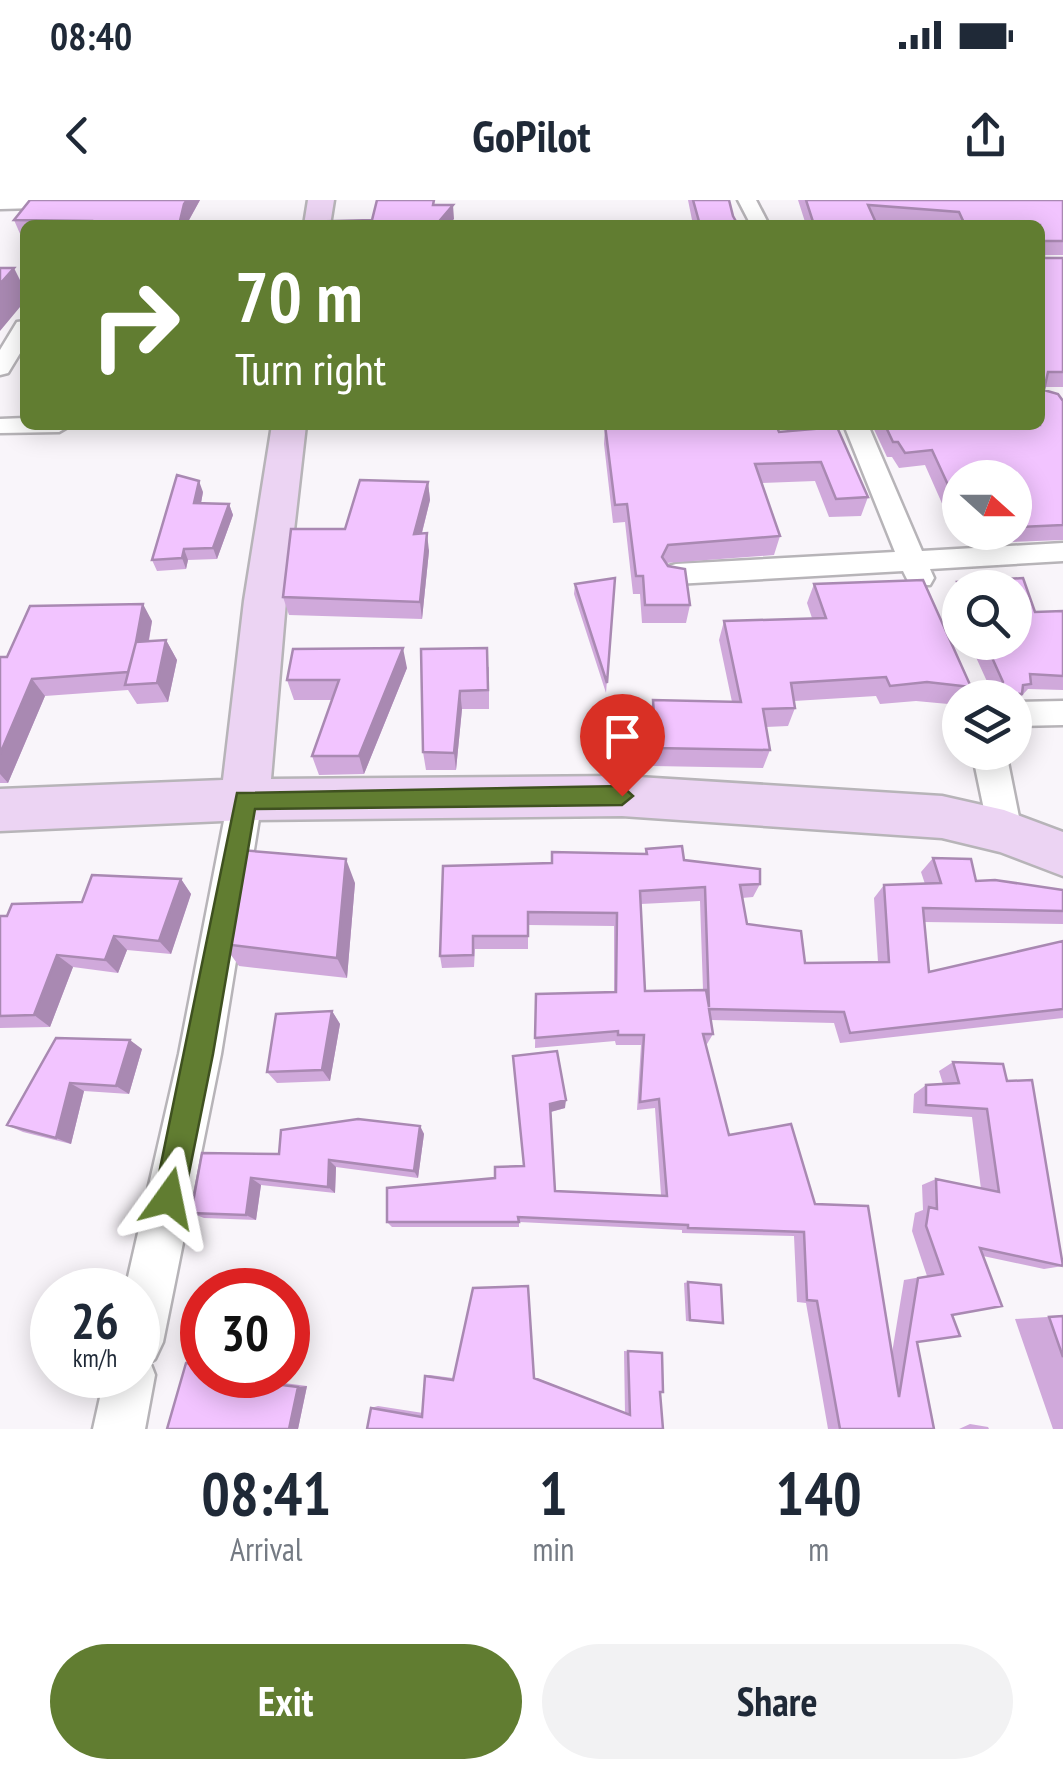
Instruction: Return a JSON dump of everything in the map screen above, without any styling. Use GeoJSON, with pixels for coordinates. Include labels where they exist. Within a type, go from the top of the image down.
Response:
{"type":"FeatureCollection","features":[{"type":"Feature","properties":{"kind":"street"},"geometry":{"type":"LineString","coordinates":[[0,204],[147,200]]}},
{"type":"Feature","properties":{"kind":"street"},"geometry":{"type":"LineString","coordinates":[[0,368],[20,335]]}},
{"type":"Feature","properties":{"kind":"street"},"geometry":{"type":"LineString","coordinates":[[154,1268],[200,1054],[245,800],[264,601],[288,430]]}},
{"type":"Feature","properties":{"kind":"street"},"geometry":{"type":"LineString","coordinates":[[858,430],[935,612]]}},
{"type":"Feature","properties":{"kind":"street"},"geometry":{"type":"LineString","coordinates":[[676,574],[1063,552]]}},
{"type":"Feature","properties":{"kind":"street"},"geometry":{"type":"LineString","coordinates":[[1032,714],[1063,713]]}},
{"type":"Feature","properties":{"kind":"street"},"geometry":{"type":"LineString","coordinates":[[992,770],[1004,832]]}},
{"type":"Feature","properties":{"kind":"street"},"geometry":{"type":"LineString","coordinates":[[0,810],[245,800],[622,796],[942,817],[1004,832],[1063,854]]}},
{"type":"Feature","properties":{"kind":"street"},"geometry":{"type":"LineString","coordinates":[[119,1429],[125,1398]]}},
{"type":"Feature","properties":{"kind":"building"},"geometry":{"type":"Polygon","coordinates":[[[30,200],[187,200],[180,220],[14,220],[30,200]]]}},
{"type":"Feature","properties":{"kind":"building"},"geometry":{"type":"Polygon","coordinates":[[[377,200],[434,200],[433,205],[453,205],[440,220],[372,220],[377,200]]]}},
{"type":"Feature","properties":{"kind":"building"},"geometry":{"type":"Polygon","coordinates":[[[693,200],[729,200],[735,220],[699,220],[693,200]]]}},
{"type":"Feature","properties":{"kind":"building"},"geometry":{"type":"Polygon","coordinates":[[[806,200],[1063,200],[1063,241],[1045,241],[1045,220],[963,220],[959,212],[868,205],[875,220],[812,220],[806,200]]]}},
{"type":"Feature","properties":{"kind":"building"},"geometry":{"type":"Polygon","coordinates":[[[1045,258],[1063,258],[1063,372],[1048,372],[1045,386],[1045,258]]]}},
{"type":"Feature","properties":{"kind":"building"},"geometry":{"type":"Polygon","coordinates":[[[0,268],[14,268],[0,284],[0,268]]]}},
{"type":"Feature","properties":{"kind":"building"},"geometry":{"type":"Polygon","coordinates":[[[1045,390],[1058,394],[1063,401],[1063,525],[1032,526],[1032,460],[942,460],[942,472],[932,450],[905,453],[898,442],[893,442],[887,430],[1045,430],[1045,390]]]}},
{"type":"Feature","properties":{"kind":"building"},"geometry":{"type":"Polygon","coordinates":[[[606,430],[838,430],[868,497],[836,499],[821,462],[755,464],[780,536],[668,545],[662,557],[668,566],[685,569],[690,605],[645,605],[643,576],[636,576],[627,504],[615,505],[606,430]]]}},
{"type":"Feature","properties":{"kind":"building"},"geometry":{"type":"Polygon","coordinates":[[[177,475],[199,481],[194,503],[229,504],[213,548],[184,549],[182,558],[152,560],[177,475]]]}},
{"type":"Feature","properties":{"kind":"building"},"geometry":{"type":"Polygon","coordinates":[[[360,480],[428,482],[414,534],[427,533],[420,602],[283,597],[291,529],[345,529],[360,480]]]}},
{"type":"Feature","properties":{"kind":"building"},"geometry":{"type":"Polygon","coordinates":[[[615,578],[607,683],[575,584],[615,578]]]}},
{"type":"Feature","properties":{"kind":"building"},"geometry":{"type":"Polygon","coordinates":[[[923,580],[942,622],[942,660],[959,660],[968,680],[890,686],[886,677],[791,683],[795,708],[763,709],[770,750],[656,748],[653,700],[741,702],[724,621],[826,618],[814,584],[923,580]]]}},
{"type":"Feature","properties":{"kind":"building"},"geometry":{"type":"Polygon","coordinates":[[[143,604],[128,672],[32,679],[0,754],[0,657],[7,657],[30,606],[143,604]]]}},
{"type":"Feature","properties":{"kind":"building"},"geometry":{"type":"Polygon","coordinates":[[[1032,604],[1035,612],[1063,611],[1063,676],[1030,674],[1031,680],[1002,680],[993,660],[1032,660],[1032,604]]]}},
{"type":"Feature","properties":{"kind":"building"},"geometry":{"type":"Polygon","coordinates":[[[166,640],[157,683],[125,685],[136,642],[166,640]]]}},
{"type":"Feature","properties":{"kind":"building"},"geometry":{"type":"Polygon","coordinates":[[[403,648],[359,756],[312,756],[339,680],[287,680],[293,649],[403,648]]]}},
{"type":"Feature","properties":{"kind":"building"},"geometry":{"type":"Polygon","coordinates":[[[487,648],[488,690],[460,691],[454,753],[423,752],[421,649],[487,648]]]}},
{"type":"Feature","properties":{"kind":"building"},"geometry":{"type":"Polygon","coordinates":[[[682,846],[684,860],[760,869],[760,884],[740,885],[747,924],[801,931],[805,963],[889,962],[884,885],[941,883],[933,858],[971,859],[976,881],[1063,890],[1063,911],[923,908],[929,972],[1063,941],[1063,1009],[850,1033],[844,1012],[709,1009],[713,1034],[703,1034],[729,1135],[791,1124],[815,1204],[868,1206],[899,1397],[918,1278],[943,1274],[926,1226],[929,1207],[937,1209],[936,1179],[999,1192],[987,1109],[926,1105],[926,1085],[959,1083],[953,1062],[1003,1064],[1007,1081],[1032,1080],[1063,1266],[980,1248],[1002,1306],[952,1315],[960,1336],[917,1342],[934,1429],[840,1429],[817,1301],[807,1300],[804,1232],[518,1217],[519,1222],[387,1222],[387,1188],[495,1178],[495,1167],[524,1166],[513,1056],[557,1051],[566,1100],[550,1104],[555,1191],[667,1196],[659,1099],[640,1102],[644,1035],[618,1035],[618,1031],[535,1038],[536,994],[616,992],[617,913],[528,912],[528,936],[473,936],[473,955],[440,956],[443,866],[552,863],[552,852],[647,854],[646,849],[682,846]],[[705,887],[640,891],[645,991],[706,990],[709,1007],[705,887]]]}},
{"type":"Feature","properties":{"kind":"building"},"geometry":{"type":"Polygon","coordinates":[[[240,850],[346,859],[337,958],[223,944],[240,850]]]}},
{"type":"Feature","properties":{"kind":"building"},"geometry":{"type":"Polygon","coordinates":[[[92,875],[181,879],[159,941],[114,936],[105,960],[57,955],[34,1015],[0,1016],[0,916],[7,916],[12,904],[82,902],[92,875]]]}},
{"type":"Feature","properties":{"kind":"building"},"geometry":{"type":"Polygon","coordinates":[[[332,1011],[322,1070],[267,1072],[276,1014],[332,1011]]]}},
{"type":"Feature","properties":{"kind":"building"},"geometry":{"type":"Polygon","coordinates":[[[56,1038],[130,1040],[116,1086],[70,1083],[56,1138],[7,1125],[56,1038]]]}},
{"type":"Feature","properties":{"kind":"building"},"geometry":{"type":"Polygon","coordinates":[[[358,1119],[420,1126],[414,1171],[329,1160],[328,1187],[251,1178],[246,1215],[191,1213],[202,1153],[279,1154],[281,1130],[358,1119]]]}},
{"type":"Feature","properties":{"kind":"building"},"geometry":{"type":"Polygon","coordinates":[[[688,1282],[721,1285],[723,1323],[690,1320],[688,1282]]]}},
{"type":"Feature","properties":{"kind":"building"},"geometry":{"type":"Polygon","coordinates":[[[528,1286],[534,1378],[630,1415],[628,1351],[662,1353],[663,1429],[367,1429],[371,1408],[422,1417],[425,1376],[453,1380],[473,1288],[528,1286]]]}},
{"type":"Feature","properties":{"kind":"building"},"geometry":{"type":"Polygon","coordinates":[[[1063,1316],[1063,1357],[1049,1317],[1063,1316]]]}},
{"type":"Feature","properties":{"kind":"building"},"geometry":{"type":"Polygon","coordinates":[[[180,1384],[180,1398],[296,1398],[289,1429],[167,1429],[180,1384]]]}},
{"type":"Feature","properties":{"kind":"route"},"geometry":{"type":"LineString","coordinates":[[169,1198],[200,1054],[245,800],[622,796]]}}]}
